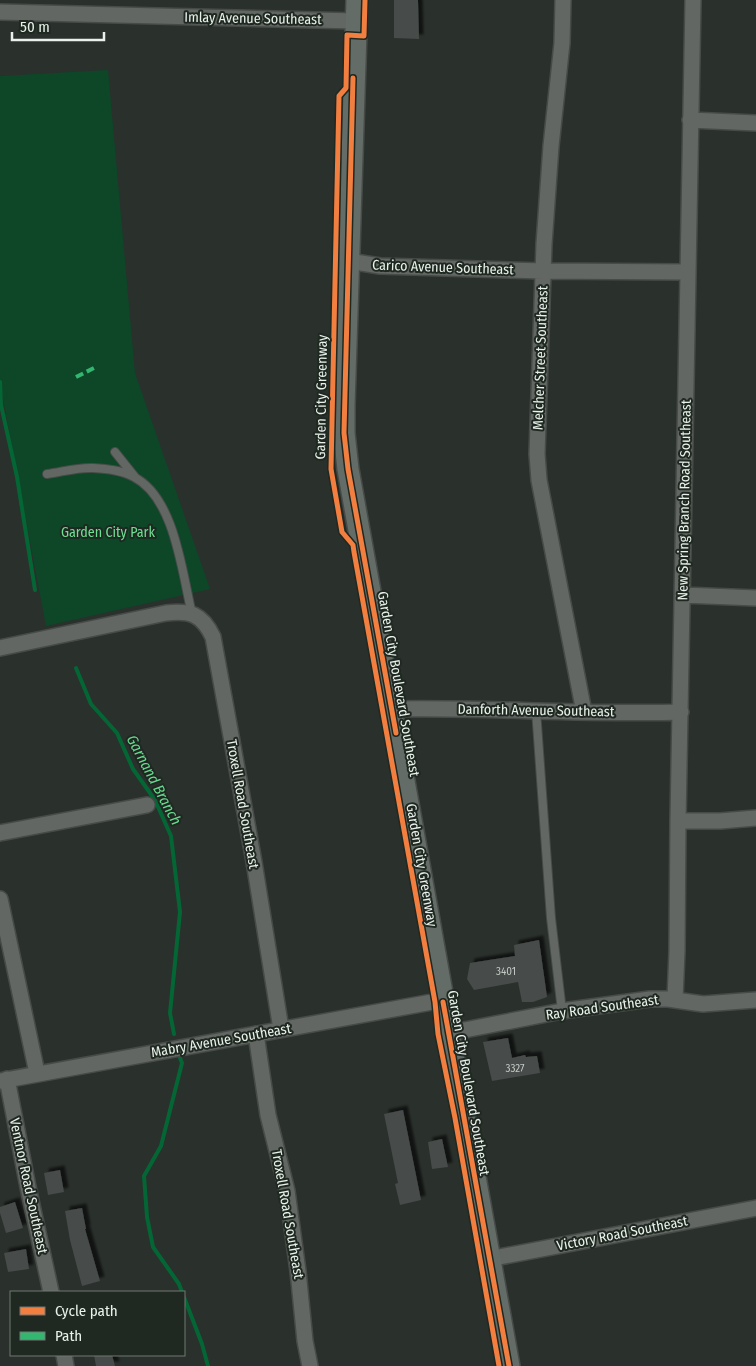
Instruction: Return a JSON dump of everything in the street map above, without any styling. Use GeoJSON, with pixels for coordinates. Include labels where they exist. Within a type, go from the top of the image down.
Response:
{"type":"FeatureCollection","features":[{"type":"Feature","properties":{"kind":"street","name":"Melcher Street Southeast"},"geometry":{"type":"LineString","coordinates":[[563,0],[562,43],[551,146],[537,454],[539,480],[584,712]]}},
{"type":"Feature","properties":{"kind":"street","name":"New Spring Branch Road Southeast"},"geometry":{"type":"LineString","coordinates":[[675,1000],[693,0]]}},
{"type":"Feature","properties":{"kind":"street","name":"Imlay Avenue Southeast"},"geometry":{"type":"LineString","coordinates":[[0,12],[356,10]]}},
{"type":"Feature","properties":{"kind":"street","name":"Garden City Boulevard Southeast"},"geometry":{"type":"LineString","coordinates":[[356,10],[344,433],[348,469],[509,1366]]}},
{"type":"Feature","properties":{"kind":"street"},"geometry":{"type":"LineString","coordinates":[[690,120],[756,123]]}},
{"type":"Feature","properties":{"kind":"street","name":"Carico Avenue Southeast"},"geometry":{"type":"LineString","coordinates":[[349,261],[380,266],[544,271],[688,272]]}},
{"type":"Feature","properties":{"kind":"street"},"geometry":{"type":"LineString","coordinates":[[683,595],[756,598]]}},
{"type":"Feature","properties":{"kind":"street"},"geometry":{"type":"LineString","coordinates":[[0,648],[166,613],[181,611],[192,614]]}},
{"type":"Feature","properties":{"kind":"street","name":"Troxell Road Southeast"},"geometry":{"type":"LineString","coordinates":[[192,614],[201,619],[213,636],[281,1029]]}},
{"type":"Feature","properties":{"kind":"street","name":"Danforth Avenue Southeast"},"geometry":{"type":"LineString","coordinates":[[392,708],[681,712]]}},
{"type":"Feature","properties":{"kind":"street"},"geometry":{"type":"LineString","coordinates":[[0,833],[147,805]]}},
{"type":"Feature","properties":{"kind":"street"},"geometry":{"type":"LineString","coordinates":[[678,821],[720,821],[756,818]]}},
{"type":"Feature","properties":{"kind":"street"},"geometry":{"type":"LineString","coordinates":[[0,899],[37,1073]]}},
{"type":"Feature","properties":{"kind":"street","name":"Ray Road Southeast"},"geometry":{"type":"LineString","coordinates":[[449,1033],[562,1011],[650,999],[703,1004],[756,1000]]}},
{"type":"Feature","properties":{"kind":"street","name":"Mabry Avenue Southeast"},"geometry":{"type":"LineString","coordinates":[[4,1080],[443,1000]]}},
{"type":"Feature","properties":{"kind":"street","name":"Troxell Road Southeast"},"geometry":{"type":"LineString","coordinates":[[256,1034],[268,1115],[287,1191],[305,1341],[310,1366]]}},
{"type":"Feature","properties":{"kind":"street","name":"Ventnor Road Southeast"},"geometry":{"type":"LineString","coordinates":[[4,1080],[51,1291]]}},
{"type":"Feature","properties":{"kind":"street","name":"Victory Road Southeast"},"geometry":{"type":"LineString","coordinates":[[489,1259],[756,1208]]}},
{"type":"Feature","properties":{"kind":"lane"},"geometry":{"type":"LineString","coordinates":[[115,452],[162,506],[173,530],[192,614]]}},
{"type":"Feature","properties":{"kind":"lane"},"geometry":{"type":"LineString","coordinates":[[47,474],[91,468],[116,470],[135,477]]}},
{"type":"Feature","properties":{"kind":"lane"},"geometry":{"type":"LineString","coordinates":[[536,710],[551,918],[562,1011]]}},
{"type":"Feature","properties":{"kind":"green space","name":"Garden City Park"},"geometry":{"type":"Polygon","coordinates":[[[108,70],[135,373],[210,589],[46,626],[0,383],[0,76],[108,70]]]}},
{"type":"Feature","properties":{"kind":"building"},"geometry":{"type":"Polygon","coordinates":[[[394,0],[418,0],[419,39],[394,38],[394,0]]]}},
{"type":"Feature","properties":{"kind":"building"},"geometry":{"type":"Polygon","coordinates":[[[539,940],[547,997],[533,1002],[522,1002],[518,982],[474,990],[467,979],[470,963],[515,956],[514,945],[539,940]]]}},
{"type":"Feature","properties":{"kind":"building"},"geometry":{"type":"Polygon","coordinates":[[[508,1038],[512,1058],[525,1055],[526,1057],[537,1056],[540,1073],[492,1081],[483,1042],[508,1038]]]}},
{"type":"Feature","properties":{"kind":"building"},"geometry":{"type":"Polygon","coordinates":[[[403,1110],[421,1200],[400,1205],[395,1184],[398,1183],[384,1114],[403,1110]]]}},
{"type":"Feature","properties":{"kind":"building"},"geometry":{"type":"Polygon","coordinates":[[[442,1139],[448,1167],[432,1169],[428,1142],[442,1139]]]}},
{"type":"Feature","properties":{"kind":"building"},"geometry":{"type":"Polygon","coordinates":[[[60,1170],[64,1192],[48,1195],[44,1173],[60,1170]]]}},
{"type":"Feature","properties":{"kind":"building"},"geometry":{"type":"Polygon","coordinates":[[[15,1202],[23,1228],[6,1233],[0,1207],[15,1202]]]}},
{"type":"Feature","properties":{"kind":"building"},"geometry":{"type":"Polygon","coordinates":[[[82,1208],[85,1229],[100,1281],[82,1286],[70,1240],[65,1211],[82,1208]]]}},
{"type":"Feature","properties":{"kind":"building"},"geometry":{"type":"Polygon","coordinates":[[[26,1249],[29,1269],[8,1272],[4,1253],[26,1249]]]}},
{"type":"Feature","properties":{"kind":"building"},"geometry":{"type":"Polygon","coordinates":[[[94,1356],[112,1356],[115,1366],[96,1366],[94,1356]]]}},
{"type":"Feature","properties":{"kind":"waterway","name":"Garnand Branch"},"geometry":{"type":"LineString","coordinates":[[0,382],[1,405],[17,477],[35,590]]}},
{"type":"Feature","properties":{"kind":"waterway","name":"Garnand Branch"},"geometry":{"type":"LineString","coordinates":[[76,668],[91,704],[117,733],[133,769],[155,800],[171,836],[180,912],[170,1013],[174,1034]]}},
{"type":"Feature","properties":{"kind":"waterway","name":"Garnand Branch"},"geometry":{"type":"LineString","coordinates":[[180,1058],[182,1063],[161,1146],[144,1176],[147,1217],[153,1247],[179,1284],[182,1291]]}},
{"type":"Feature","properties":{"kind":"waterway","name":"Garnand Branch"},"geometry":{"type":"LineString","coordinates":[[185,1300],[202,1344],[208,1366]]}},
{"type":"Feature","properties":{"kind":"marked path"},"geometry":{"type":"LineString","coordinates":[[76,377],[96,367]]}},
{"type":"Feature","properties":{"kind":"cycle path","name":"Garden City Greenway"},"geometry":{"type":"LineString","coordinates":[[365,0],[364,36],[347,35],[346,88],[339,96],[331,469],[342,532],[353,545],[435,1002],[438,1034],[455,1118],[499,1366]]}},
{"type":"Feature","properties":{"kind":"cycle path"},"geometry":{"type":"LineString","coordinates":[[353,78],[344,433],[348,469],[396,733]]}},
{"type":"Feature","properties":{"kind":"cycle path"},"geometry":{"type":"LineString","coordinates":[[443,1002],[509,1366]]}}]}
